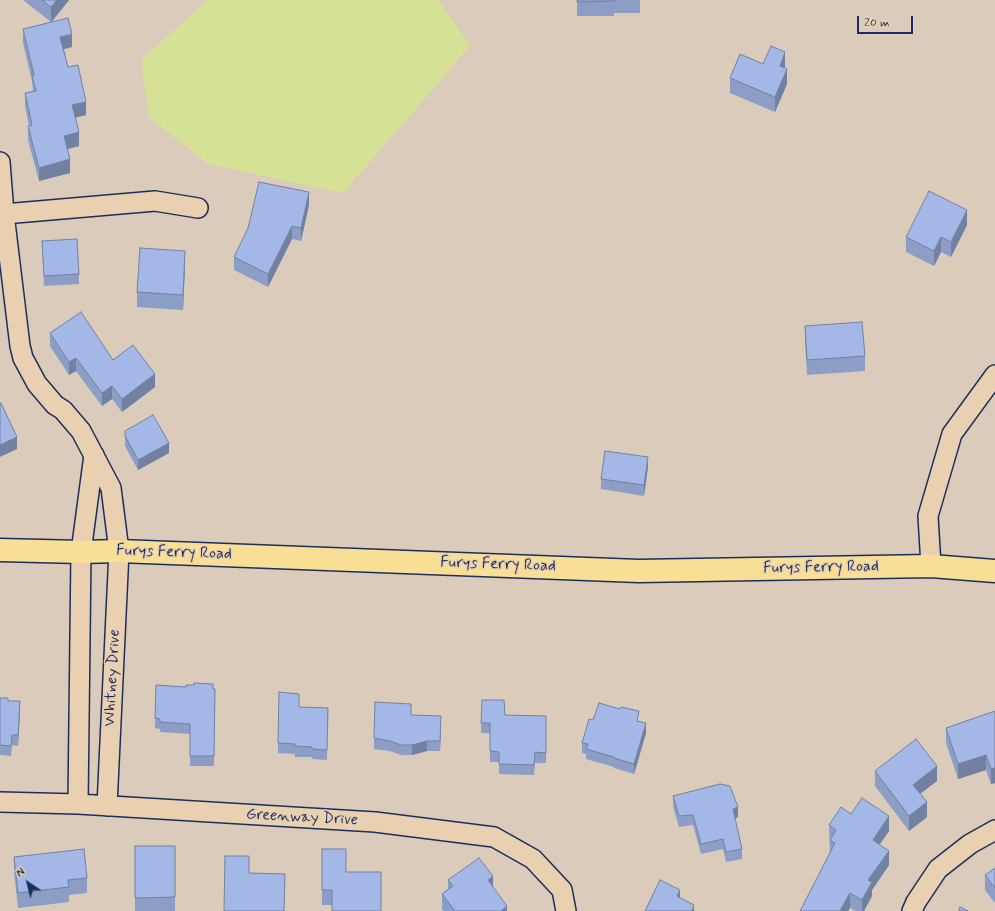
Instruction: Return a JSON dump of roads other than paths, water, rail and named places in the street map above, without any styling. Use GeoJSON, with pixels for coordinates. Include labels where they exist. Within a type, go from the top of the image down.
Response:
{"type":"FeatureCollection","features":[{"type":"Feature","properties":{"kind":"main road","name":"Furys Ferry Road"},"geometry":{"type":"LineString","coordinates":[[0,550],[81,552],[119,551],[638,571],[931,566],[995,571]]}},
{"type":"Feature","properties":{"kind":"street","name":"Whitney Drive"},"geometry":{"type":"LineString","coordinates":[[0,162],[4,214],[20,346],[23,358],[37,384],[55,405],[63,410],[81,431],[111,488],[119,551],[107,806]]}},
{"type":"Feature","properties":{"kind":"street"},"geometry":{"type":"LineString","coordinates":[[4,214],[155,201],[198,208]]}},
{"type":"Feature","properties":{"kind":"street"},"geometry":{"type":"LineString","coordinates":[[931,566],[928,516],[952,434],[995,375]]}},
{"type":"Feature","properties":{"kind":"street","name":"Whitney Drive"},"geometry":{"type":"LineString","coordinates":[[78,804],[81,552],[94,455]]}},
{"type":"Feature","properties":{"kind":"street","name":"Greenway Drive"},"geometry":{"type":"LineString","coordinates":[[0,802],[78,804],[375,822],[494,837],[533,859],[562,890],[566,911]]}},
{"type":"Feature","properties":{"kind":"street"},"geometry":{"type":"LineString","coordinates":[[912,911],[916,902],[938,869],[970,844],[995,830]]}}]}
